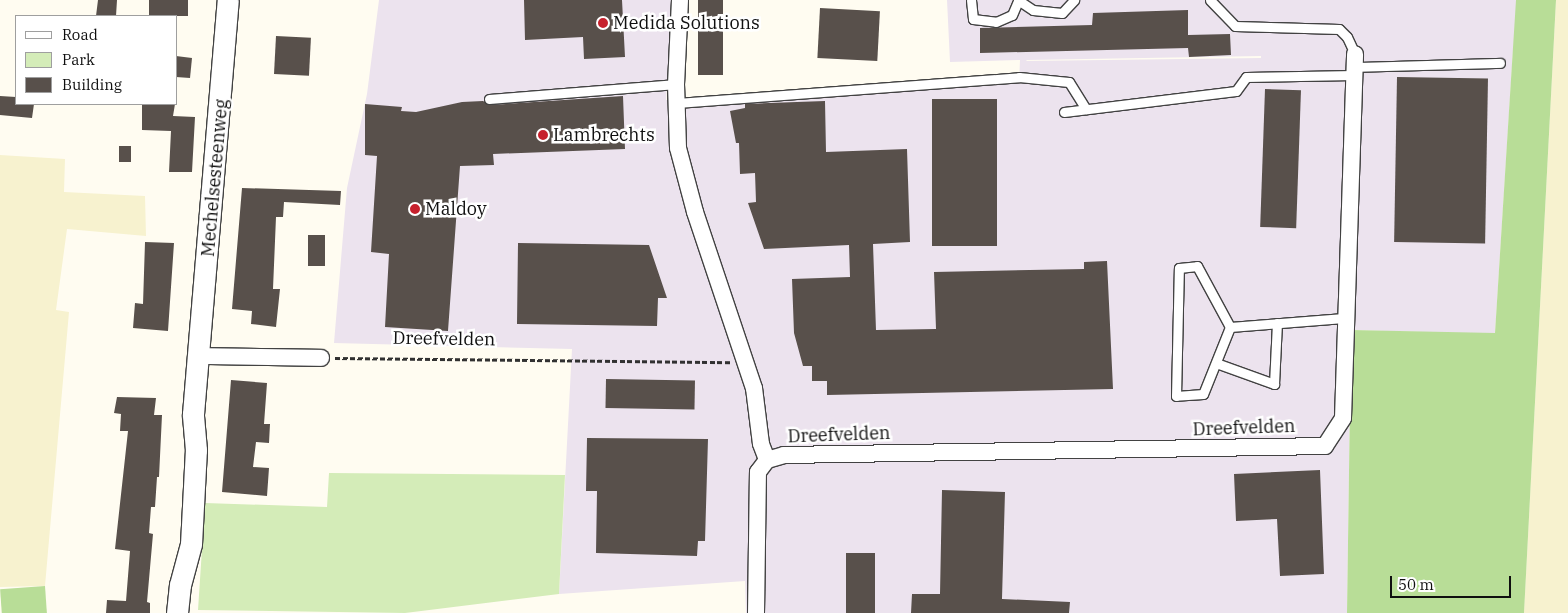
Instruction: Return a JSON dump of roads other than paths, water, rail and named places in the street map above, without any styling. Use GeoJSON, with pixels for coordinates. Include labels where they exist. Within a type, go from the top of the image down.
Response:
{"type":"FeatureCollection","features":[{"type":"Feature","properties":{"kind":"street","name":"Mechelsesteenweg"},"geometry":{"type":"LineString","coordinates":[[178,613],[180,585],[191,544],[196,450],[193,414],[200,356],[228,0]]}},
{"type":"Feature","properties":{"kind":"street","name":"Dreefvelden"},"geometry":{"type":"LineString","coordinates":[[680,0],[676,84],[678,148],[685,178],[747,362],[754,388],[761,444],[767,460]]}},
{"type":"Feature","properties":{"kind":"street","name":"Dreefvelden"},"geometry":{"type":"LineString","coordinates":[[756,613],[758,472],[767,460],[784,455],[1325,446],[1343,418],[1344,318],[1354,65]]}},
{"type":"Feature","properties":{"kind":"street"},"geometry":{"type":"LineString","coordinates":[[200,356],[321,358]]}},
{"type":"Feature","properties":{"kind":"lane"},"geometry":{"type":"LineString","coordinates":[[971,0],[973,19],[996,22],[1012,15],[1018,1],[1033,10],[1062,13],[1074,0]]}},
{"type":"Feature","properties":{"kind":"lane"},"geometry":{"type":"LineString","coordinates":[[1210,0],[1235,26],[1339,29],[1348,37],[1354,65]]}},
{"type":"Feature","properties":{"kind":"lane"},"geometry":{"type":"LineString","coordinates":[[1064,112],[1236,91],[1246,77],[1354,65],[1500,63]]}},
{"type":"Feature","properties":{"kind":"lane"},"geometry":{"type":"LineString","coordinates":[[676,103],[1019,77],[1069,82],[1086,109]]}},
{"type":"Feature","properties":{"kind":"lane"},"geometry":{"type":"LineString","coordinates":[[489,99],[676,84]]}},
{"type":"Feature","properties":{"kind":"lane"},"geometry":{"type":"LineString","coordinates":[[1197,266],[1230,327],[1203,394],[1176,396],[1179,268],[1197,266]]}},
{"type":"Feature","properties":{"kind":"lane"},"geometry":{"type":"LineString","coordinates":[[1230,327],[1344,318]]}},
{"type":"Feature","properties":{"kind":"lane"},"geometry":{"type":"LineString","coordinates":[[1216,363],[1274,384],[1277,323]]}},
{"type":"Feature","properties":{"kind":"place","name":"Medida Solutions"},"geometry":{"type":"Point","coordinates":[603,23]}},
{"type":"Feature","properties":{"kind":"place","name":"Lambrechts"},"geometry":{"type":"Point","coordinates":[543,135]}},
{"type":"Feature","properties":{"kind":"place","name":"Maldoy"},"geometry":{"type":"Point","coordinates":[415,209]}}]}
